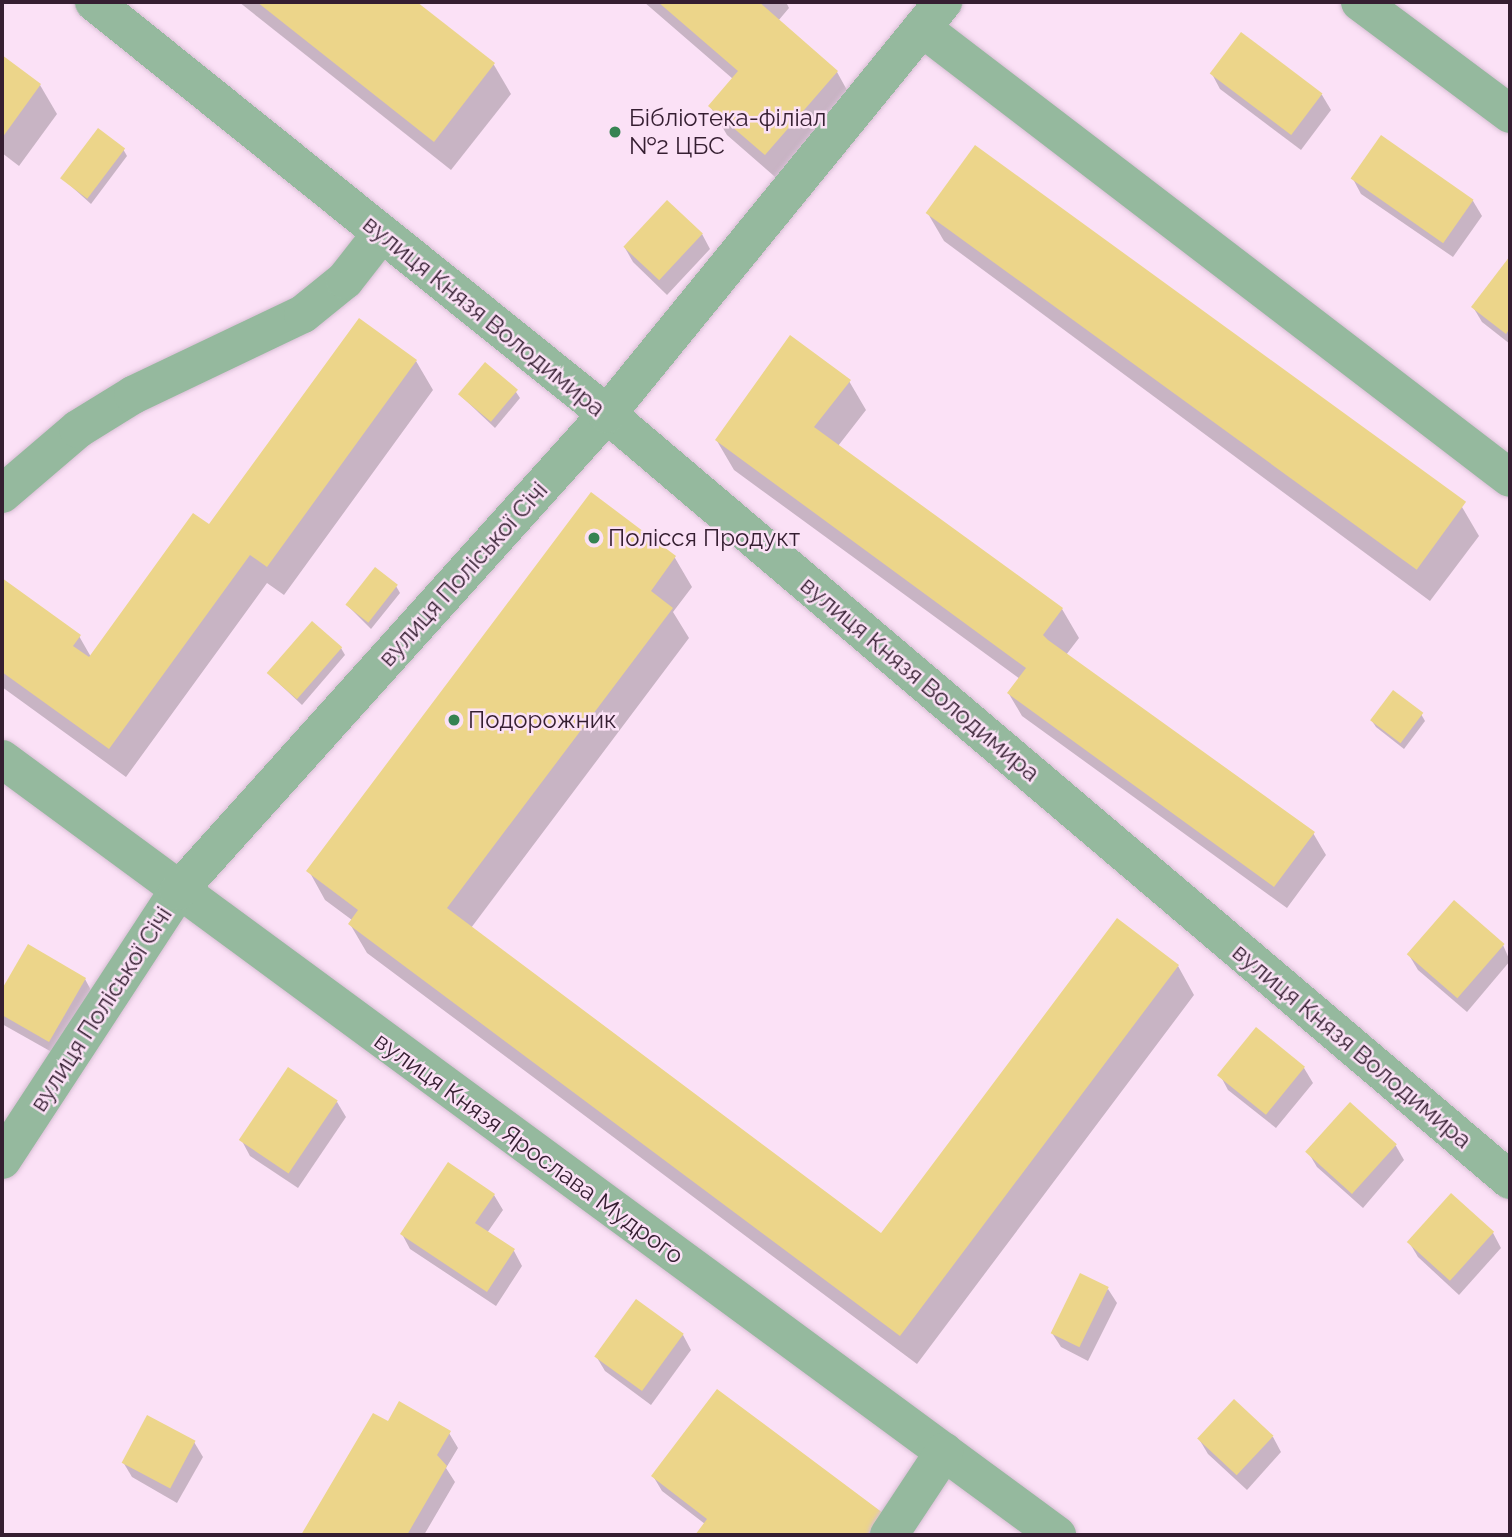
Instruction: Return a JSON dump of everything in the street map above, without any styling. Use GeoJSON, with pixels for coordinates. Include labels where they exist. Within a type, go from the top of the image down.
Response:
{"type":"FeatureCollection","features":[{"type":"Feature","properties":{"kind":"street","name":"вулиця Князя Володимира"},"geometry":{"type":"LineString","coordinates":[[94,2],[607,414],[1510,1180]]}},
{"type":"Feature","properties":{"kind":"street"},"geometry":{"type":"LineString","coordinates":[[1360,2],[1510,114]]}},
{"type":"Feature","properties":{"kind":"street"},"geometry":{"type":"LineString","coordinates":[[932,15],[1510,478]]}},
{"type":"Feature","properties":{"kind":"street","name":"вулиця Поліської Січі"},"geometry":{"type":"LineString","coordinates":[[2,1160],[178,891],[607,414],[932,15]]}},
{"type":"Feature","properties":{"kind":"street"},"geometry":{"type":"LineString","coordinates":[[2,494],[78,429],[133,395],[303,314],[345,280],[381,234]]}},
{"type":"Feature","properties":{"kind":"street","name":"вулиця Князя Ярослава Мудрого"},"geometry":{"type":"LineString","coordinates":[[2,759],[1056,1535]]}},
{"type":"Feature","properties":{"kind":"street"},"geometry":{"type":"LineString","coordinates":[[889,1535],[944,1452]]}},
{"type":"Feature","properties":{"kind":"building"},"geometry":{"type":"Polygon","coordinates":[[[257,2],[417,2],[495,63],[434,142],[257,2]]]}},
{"type":"Feature","properties":{"kind":"building"},"geometry":{"type":"Polygon","coordinates":[[[658,2],[759,2],[838,71],[765,155],[708,106],[738,71],[658,2]]]}},
{"type":"Feature","properties":{"kind":"building"},"geometry":{"type":"Polygon","coordinates":[[[1241,32],[1322,93],[1291,135],[1210,74],[1241,32]]]}},
{"type":"Feature","properties":{"kind":"building"},"geometry":{"type":"Polygon","coordinates":[[[2,55],[41,84],[2,138],[2,55]]]}},
{"type":"Feature","properties":{"kind":"building"},"geometry":{"type":"Polygon","coordinates":[[[98,128],[125,148],[87,199],[60,178],[98,128]]]}},
{"type":"Feature","properties":{"kind":"building"},"geometry":{"type":"Polygon","coordinates":[[[1381,135],[1474,200],[1443,243],[1351,178],[1381,135]]]}},
{"type":"Feature","properties":{"kind":"building"},"geometry":{"type":"Polygon","coordinates":[[[975,145],[1466,502],[1417,570],[926,213],[975,145]]]}},
{"type":"Feature","properties":{"kind":"building"},"geometry":{"type":"Polygon","coordinates":[[[667,200],[703,233],[659,280],[623,247],[667,200]]]}},
{"type":"Feature","properties":{"kind":"building"},"geometry":{"type":"Polygon","coordinates":[[[1510,256],[1510,328],[1506,334],[1471,307],[1510,256]]]}},
{"type":"Feature","properties":{"kind":"building"},"geometry":{"type":"Polygon","coordinates":[[[359,318],[417,360],[267,567],[250,555],[109,749],[2,672],[2,578],[81,635],[73,646],[89,657],[193,513],[209,524],[359,318]]]}},
{"type":"Feature","properties":{"kind":"building"},"geometry":{"type":"Polygon","coordinates":[[[790,335],[851,380],[814,427],[1063,608],[1043,635],[1048,640],[1315,832],[1274,887],[1007,693],[1026,668],[715,440],[790,335]]]}},
{"type":"Feature","properties":{"kind":"building"},"geometry":{"type":"Polygon","coordinates":[[[485,362],[518,390],[491,422],[458,394],[485,362]]]}},
{"type":"Feature","properties":{"kind":"building"},"geometry":{"type":"Polygon","coordinates":[[[591,492],[676,556],[651,591],[673,608],[447,908],[881,1233],[1117,918],[1179,965],[900,1336],[348,924],[358,910],[306,871],[591,492]]]}},
{"type":"Feature","properties":{"kind":"building"},"geometry":{"type":"Polygon","coordinates":[[[375,567],[398,585],[368,623],[345,605],[375,567]]]}},
{"type":"Feature","properties":{"kind":"building"},"geometry":{"type":"Polygon","coordinates":[[[312,621],[342,647],[297,699],[267,673],[312,621]]]}},
{"type":"Feature","properties":{"kind":"building"},"geometry":{"type":"Polygon","coordinates":[[[1393,690],[1423,713],[1400,743],[1370,720],[1393,690]]]}},
{"type":"Feature","properties":{"kind":"building"},"geometry":{"type":"Polygon","coordinates":[[[1454,900],[1505,944],[1457,998],[1407,954],[1454,900]]]}},
{"type":"Feature","properties":{"kind":"building"},"geometry":{"type":"Polygon","coordinates":[[[28,944],[86,978],[49,1042],[2,1015],[2,989],[28,944]]]}},
{"type":"Feature","properties":{"kind":"building"},"geometry":{"type":"Polygon","coordinates":[[[1256,1027],[1305,1067],[1266,1115],[1217,1075],[1256,1027]]]}},
{"type":"Feature","properties":{"kind":"building"},"geometry":{"type":"Polygon","coordinates":[[[288,1067],[338,1101],[289,1174],[239,1140],[288,1067]]]}},
{"type":"Feature","properties":{"kind":"building"},"geometry":{"type":"Polygon","coordinates":[[[1350,1102],[1397,1144],[1352,1194],[1305,1152],[1350,1102]]]}},
{"type":"Feature","properties":{"kind":"building"},"geometry":{"type":"Polygon","coordinates":[[[448,1162],[495,1194],[475,1223],[515,1249],[487,1292],[400,1234],[448,1162]]]}},
{"type":"Feature","properties":{"kind":"building"},"geometry":{"type":"Polygon","coordinates":[[[1451,1193],[1494,1232],[1450,1281],[1407,1242],[1451,1193]]]}},
{"type":"Feature","properties":{"kind":"building"},"geometry":{"type":"Polygon","coordinates":[[[1080,1273],[1109,1287],[1079,1347],[1051,1333],[1080,1273]]]}},
{"type":"Feature","properties":{"kind":"building"},"geometry":{"type":"Polygon","coordinates":[[[636,1299],[684,1334],[642,1391],[594,1356],[636,1299]]]}},
{"type":"Feature","properties":{"kind":"building"},"geometry":{"type":"Polygon","coordinates":[[[717,1389],[883,1513],[867,1535],[695,1535],[707,1519],[651,1476],[717,1389]]]}},
{"type":"Feature","properties":{"kind":"building"},"geometry":{"type":"Polygon","coordinates":[[[1234,1399],[1273,1436],[1237,1475],[1197,1438],[1234,1399]]]}},
{"type":"Feature","properties":{"kind":"building"},"geometry":{"type":"Polygon","coordinates":[[[399,1401],[451,1431],[437,1455],[447,1466],[407,1535],[301,1535],[373,1413],[388,1421],[399,1401]]]}},
{"type":"Feature","properties":{"kind":"building"},"geometry":{"type":"Polygon","coordinates":[[[147,1415],[196,1441],[170,1489],[122,1463],[147,1415]]]}},
{"type":"Feature","properties":{"kind":"place","name":"Бібліотека-філіал №2 ЦБС"},"geometry":{"type":"Point","coordinates":[615,132]}},
{"type":"Feature","properties":{"kind":"place","name":"Полісся Продукт"},"geometry":{"type":"Point","coordinates":[594,538]}},
{"type":"Feature","properties":{"kind":"place","name":"Подорожник"},"geometry":{"type":"Point","coordinates":[454,720]}}]}
